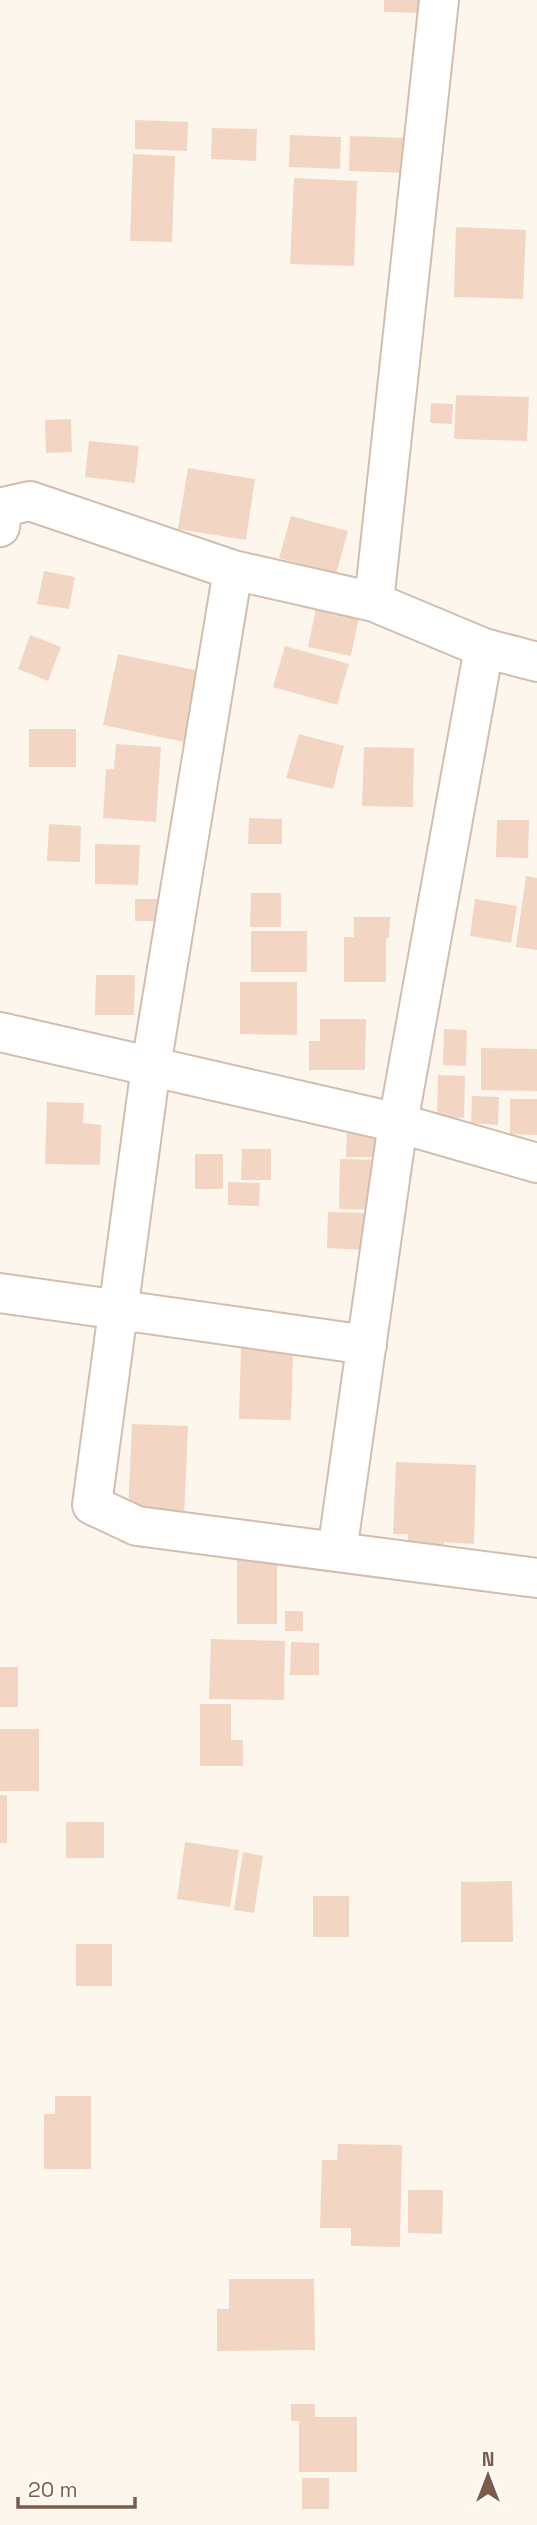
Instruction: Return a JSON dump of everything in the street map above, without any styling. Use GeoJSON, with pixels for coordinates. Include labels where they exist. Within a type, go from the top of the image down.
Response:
{"type":"FeatureCollection","features":[{"type":"Feature","properties":{"kind":"street"},"geometry":{"type":"LineString","coordinates":[[374,602],[439,0]]}},
{"type":"Feature","properties":{"kind":"street"},"geometry":{"type":"LineString","coordinates":[[0,527],[3,507],[30,501],[233,570],[374,602],[484,648],[537,662]]}},
{"type":"Feature","properties":{"kind":"street"},"geometry":{"type":"LineString","coordinates":[[233,570],[151,1066],[92,1505],[137,1526],[537,1578]]}},
{"type":"Feature","properties":{"kind":"street"},"geometry":{"type":"LineString","coordinates":[[337,1552],[398,1123],[484,648]]}},
{"type":"Feature","properties":{"kind":"street"},"geometry":{"type":"LineString","coordinates":[[0,1032],[398,1123],[537,1163]]}},
{"type":"Feature","properties":{"kind":"street"},"geometry":{"type":"LineString","coordinates":[[0,1293],[367,1345]]}},
{"type":"Feature","properties":{"kind":"building"},"geometry":{"type":"Polygon","coordinates":[[[384,0],[423,0],[423,13],[384,12],[384,0]]]}},
{"type":"Feature","properties":{"kind":"building"},"geometry":{"type":"Polygon","coordinates":[[[135,120],[188,122],[187,151],[135,149],[135,120]]]}},
{"type":"Feature","properties":{"kind":"building"},"geometry":{"type":"Polygon","coordinates":[[[212,128],[257,129],[256,161],[211,159],[212,128]]]}},
{"type":"Feature","properties":{"kind":"building"},"geometry":{"type":"Polygon","coordinates":[[[290,135],[341,137],[340,169],[289,167],[290,135]]]}},
{"type":"Feature","properties":{"kind":"building"},"geometry":{"type":"Polygon","coordinates":[[[350,136],[408,138],[407,173],[349,171],[350,136]]]}},
{"type":"Feature","properties":{"kind":"building"},"geometry":{"type":"Polygon","coordinates":[[[133,154],[175,156],[172,242],[130,241],[133,154]]]}},
{"type":"Feature","properties":{"kind":"building"},"geometry":{"type":"Polygon","coordinates":[[[294,178],[357,181],[354,266],[290,264],[294,178]]]}},
{"type":"Feature","properties":{"kind":"building"},"geometry":{"type":"Polygon","coordinates":[[[456,227],[526,230],[523,299],[454,297],[456,227]]]}},
{"type":"Feature","properties":{"kind":"building"},"geometry":{"type":"Polygon","coordinates":[[[456,395],[529,397],[527,441],[454,439],[456,395]]]}},
{"type":"Feature","properties":{"kind":"building"},"geometry":{"type":"Polygon","coordinates":[[[431,403],[453,404],[452,424],[430,423],[431,403]]]}},
{"type":"Feature","properties":{"kind":"building"},"geometry":{"type":"Polygon","coordinates":[[[71,419],[72,452],[46,453],[45,420],[71,419]]]}},
{"type":"Feature","properties":{"kind":"building"},"geometry":{"type":"Polygon","coordinates":[[[89,441],[139,446],[135,483],[85,477],[89,441]]]}},
{"type":"Feature","properties":{"kind":"building"},"geometry":{"type":"Polygon","coordinates":[[[188,468],[255,479],[246,540],[178,529],[188,468]]]}},
{"type":"Feature","properties":{"kind":"building"},"geometry":{"type":"Polygon","coordinates":[[[291,516],[348,531],[336,574],[279,558],[291,516]]]}},
{"type":"Feature","properties":{"kind":"building"},"geometry":{"type":"Polygon","coordinates":[[[44,571],[75,577],[69,609],[37,604],[44,571]]]}},
{"type":"Feature","properties":{"kind":"building"},"geometry":{"type":"Polygon","coordinates":[[[316,608],[359,617],[351,656],[308,647],[316,608]]]}},
{"type":"Feature","properties":{"kind":"building"},"geometry":{"type":"Polygon","coordinates":[[[30,635],[61,647],[48,681],[18,669],[30,635]]]}},
{"type":"Feature","properties":{"kind":"building"},"geometry":{"type":"Polygon","coordinates":[[[285,646],[349,664],[337,705],[273,687],[285,646]]]}},
{"type":"Feature","properties":{"kind":"building"},"geometry":{"type":"Polygon","coordinates":[[[118,654],[209,673],[194,744],[103,725],[118,654]]]}},
{"type":"Feature","properties":{"kind":"building"},"geometry":{"type":"Polygon","coordinates":[[[29,729],[76,729],[76,767],[29,767],[29,729]]]}},
{"type":"Feature","properties":{"kind":"building"},"geometry":{"type":"Polygon","coordinates":[[[299,734],[344,746],[333,789],[286,778],[299,734]]]}},
{"type":"Feature","properties":{"kind":"building"},"geometry":{"type":"Polygon","coordinates":[[[116,744],[161,747],[156,822],[103,818],[106,769],[114,769],[116,744]]]}},
{"type":"Feature","properties":{"kind":"building"},"geometry":{"type":"Polygon","coordinates":[[[364,747],[414,748],[413,807],[362,806],[364,747]]]}},
{"type":"Feature","properties":{"kind":"building"},"geometry":{"type":"Polygon","coordinates":[[[249,818],[282,819],[282,844],[248,844],[249,818]]]}},
{"type":"Feature","properties":{"kind":"building"},"geometry":{"type":"Polygon","coordinates":[[[497,820],[529,820],[528,858],[496,857],[497,820]]]}},
{"type":"Feature","properties":{"kind":"building"},"geometry":{"type":"Polygon","coordinates":[[[49,824],[81,826],[80,862],[47,861],[49,824]]]}},
{"type":"Feature","properties":{"kind":"building"},"geometry":{"type":"Polygon","coordinates":[[[95,844],[140,845],[138,885],[95,884],[95,844]]]}},
{"type":"Feature","properties":{"kind":"building"},"geometry":{"type":"Polygon","coordinates":[[[526,876],[537,878],[537,950],[516,947],[526,876]]]}},
{"type":"Feature","properties":{"kind":"building"},"geometry":{"type":"Polygon","coordinates":[[[251,893],[281,893],[281,927],[250,927],[251,893]]]}},
{"type":"Feature","properties":{"kind":"building"},"geometry":{"type":"Polygon","coordinates":[[[135,899],[163,899],[163,921],[135,921],[135,899]]]}},
{"type":"Feature","properties":{"kind":"building"},"geometry":{"type":"Polygon","coordinates":[[[475,899],[517,906],[511,943],[470,936],[475,899]]]}},
{"type":"Feature","properties":{"kind":"building"},"geometry":{"type":"Polygon","coordinates":[[[354,917],[390,917],[389,938],[386,938],[386,982],[344,982],[344,937],[354,937],[354,917]]]}},
{"type":"Feature","properties":{"kind":"building"},"geometry":{"type":"Polygon","coordinates":[[[251,931],[307,931],[307,972],[251,972],[251,931]]]}},
{"type":"Feature","properties":{"kind":"building"},"geometry":{"type":"Polygon","coordinates":[[[96,975],[135,975],[134,1015],[95,1015],[96,975]]]}},
{"type":"Feature","properties":{"kind":"building"},"geometry":{"type":"Polygon","coordinates":[[[240,982],[297,982],[297,1035],[240,1034],[240,982]]]}},
{"type":"Feature","properties":{"kind":"building"},"geometry":{"type":"Polygon","coordinates":[[[320,1019],[366,1019],[365,1070],[309,1070],[309,1041],[320,1041],[320,1019]]]}},
{"type":"Feature","properties":{"kind":"building"},"geometry":{"type":"Polygon","coordinates":[[[444,1029],[467,1030],[466,1066],[443,1065],[444,1029]]]}},
{"type":"Feature","properties":{"kind":"building"},"geometry":{"type":"Polygon","coordinates":[[[481,1048],[537,1049],[537,1091],[481,1090],[481,1048]]]}},
{"type":"Feature","properties":{"kind":"building"},"geometry":{"type":"Polygon","coordinates":[[[438,1075],[465,1076],[464,1118],[437,1117],[438,1075]]]}},
{"type":"Feature","properties":{"kind":"building"},"geometry":{"type":"Polygon","coordinates":[[[472,1096],[499,1097],[498,1125],[471,1123],[472,1096]]]}},
{"type":"Feature","properties":{"kind":"building"},"geometry":{"type":"Polygon","coordinates":[[[510,1099],[537,1099],[537,1135],[510,1134],[510,1099]]]}},
{"type":"Feature","properties":{"kind":"building"},"geometry":{"type":"Polygon","coordinates":[[[47,1102],[84,1103],[83,1123],[101,1125],[100,1165],[45,1164],[47,1102]]]}},
{"type":"Feature","properties":{"kind":"building"},"geometry":{"type":"Polygon","coordinates":[[[347,1127],[377,1127],[376,1157],[346,1157],[347,1127]]]}},
{"type":"Feature","properties":{"kind":"building"},"geometry":{"type":"Polygon","coordinates":[[[242,1149],[271,1149],[271,1180],[241,1180],[242,1149]]]}},
{"type":"Feature","properties":{"kind":"building"},"geometry":{"type":"Polygon","coordinates":[[[195,1154],[223,1154],[223,1189],[195,1189],[195,1154]]]}},
{"type":"Feature","properties":{"kind":"building"},"geometry":{"type":"Polygon","coordinates":[[[340,1159],[382,1160],[381,1210],[339,1209],[340,1159]]]}},
{"type":"Feature","properties":{"kind":"building"},"geometry":{"type":"Polygon","coordinates":[[[228,1182],[260,1183],[259,1206],[228,1205],[228,1182]]]}},
{"type":"Feature","properties":{"kind":"building"},"geometry":{"type":"Polygon","coordinates":[[[328,1212],[365,1213],[363,1250],[327,1248],[328,1212]]]}},
{"type":"Feature","properties":{"kind":"building"},"geometry":{"type":"Polygon","coordinates":[[[241,1348],[293,1350],[291,1420],[239,1419],[241,1348]]]}},
{"type":"Feature","properties":{"kind":"building"},"geometry":{"type":"Polygon","coordinates":[[[132,1424],[188,1426],[184,1516],[128,1514],[132,1424]]]}},
{"type":"Feature","properties":{"kind":"building"},"geometry":{"type":"Polygon","coordinates":[[[396,1462],[476,1465],[474,1544],[444,1542],[444,1557],[408,1556],[408,1534],[393,1534],[396,1462]]]}},
{"type":"Feature","properties":{"kind":"building"},"geometry":{"type":"Polygon","coordinates":[[[237,1558],[277,1558],[277,1624],[237,1624],[237,1558]]]}},
{"type":"Feature","properties":{"kind":"building"},"geometry":{"type":"Polygon","coordinates":[[[285,1611],[303,1611],[303,1631],[285,1631],[285,1611]]]}},
{"type":"Feature","properties":{"kind":"building"},"geometry":{"type":"Polygon","coordinates":[[[211,1639],[285,1641],[284,1700],[209,1699],[211,1639]]]}},
{"type":"Feature","properties":{"kind":"building"},"geometry":{"type":"Polygon","coordinates":[[[291,1642],[319,1643],[319,1675],[290,1675],[291,1642]]]}},
{"type":"Feature","properties":{"kind":"building"},"geometry":{"type":"Polygon","coordinates":[[[0,1667],[18,1667],[18,1707],[0,1707],[0,1667]]]}},
{"type":"Feature","properties":{"kind":"building"},"geometry":{"type":"Polygon","coordinates":[[[200,1704],[231,1704],[231,1740],[243,1740],[243,1766],[200,1766],[200,1704]]]}},
{"type":"Feature","properties":{"kind":"building"},"geometry":{"type":"Polygon","coordinates":[[[0,1729],[39,1729],[39,1791],[0,1791],[0,1729]]]}},
{"type":"Feature","properties":{"kind":"building"},"geometry":{"type":"Polygon","coordinates":[[[0,1795],[7,1795],[7,1843],[0,1843],[0,1795]]]}},
{"type":"Feature","properties":{"kind":"building"},"geometry":{"type":"Polygon","coordinates":[[[66,1822],[104,1822],[104,1858],[66,1858],[66,1822]]]}},
{"type":"Feature","properties":{"kind":"building"},"geometry":{"type":"Polygon","coordinates":[[[185,1842],[239,1850],[230,1907],[177,1899],[185,1842]]]}},
{"type":"Feature","properties":{"kind":"building"},"geometry":{"type":"Polygon","coordinates":[[[243,1852],[263,1856],[254,1913],[234,1910],[243,1852]]]}},
{"type":"Feature","properties":{"kind":"building"},"geometry":{"type":"Polygon","coordinates":[[[512,1881],[513,1942],[461,1942],[461,1882],[512,1881]]]}},
{"type":"Feature","properties":{"kind":"building"},"geometry":{"type":"Polygon","coordinates":[[[313,1896],[349,1896],[349,1937],[313,1937],[313,1896]]]}},
{"type":"Feature","properties":{"kind":"building"},"geometry":{"type":"Polygon","coordinates":[[[76,1944],[112,1944],[112,1986],[76,1986],[76,1944]]]}},
{"type":"Feature","properties":{"kind":"building"},"geometry":{"type":"Polygon","coordinates":[[[55,2096],[91,2096],[91,2169],[44,2169],[44,2114],[55,2114],[55,2096]]]}},
{"type":"Feature","properties":{"kind":"building"},"geometry":{"type":"Polygon","coordinates":[[[338,2144],[402,2145],[400,2247],[351,2246],[351,2228],[320,2228],[322,2160],[337,2160],[338,2144]]]}},
{"type":"Feature","properties":{"kind":"building"},"geometry":{"type":"Polygon","coordinates":[[[408,2190],[443,2190],[442,2234],[408,2233],[408,2190]]]}},
{"type":"Feature","properties":{"kind":"building"},"geometry":{"type":"Polygon","coordinates":[[[229,2279],[314,2279],[315,2350],[217,2351],[217,2309],[229,2309],[229,2279]]]}},
{"type":"Feature","properties":{"kind":"building"},"geometry":{"type":"Polygon","coordinates":[[[291,2404],[315,2404],[315,2417],[357,2417],[357,2472],[299,2472],[299,2421],[291,2421],[291,2404]]]}},
{"type":"Feature","properties":{"kind":"building"},"geometry":{"type":"Polygon","coordinates":[[[302,2478],[329,2478],[329,2509],[302,2509],[302,2478]]]}}]}
